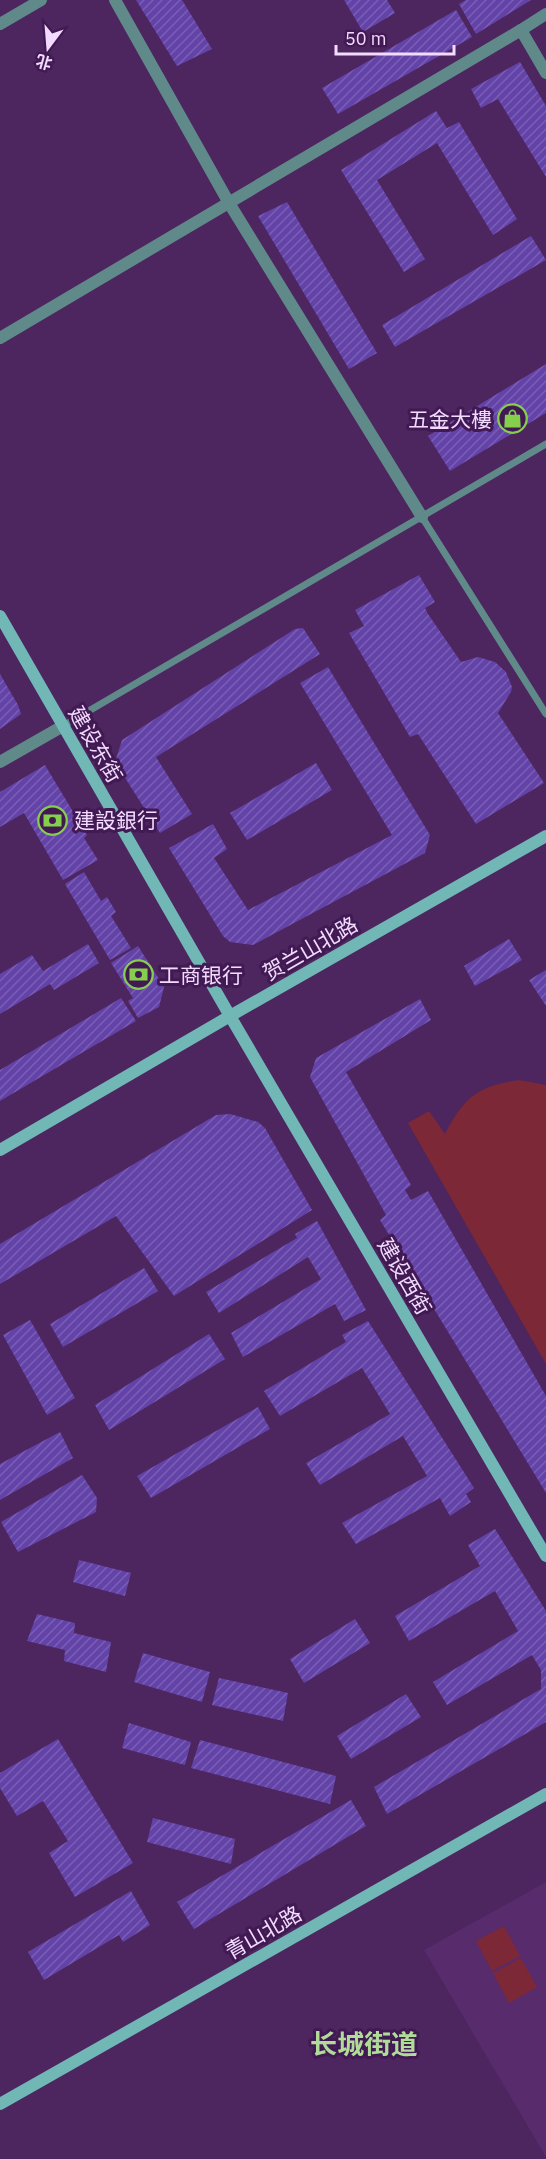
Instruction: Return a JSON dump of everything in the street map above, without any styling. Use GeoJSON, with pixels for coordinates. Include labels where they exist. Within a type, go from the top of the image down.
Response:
{"type":"FeatureCollection","features":[{"type":"Feature","properties":{"kind":"main road","name":"建设东街"},"geometry":{"type":"LineString","coordinates":[[0,616],[230,1016]]}},
{"type":"Feature","properties":{"kind":"main road","name":"贺兰山北路"},"geometry":{"type":"LineString","coordinates":[[0,1150],[546,836]]}},
{"type":"Feature","properties":{"kind":"main road","name":"建设西街"},"geometry":{"type":"LineString","coordinates":[[230,1016],[546,1556]]}},
{"type":"Feature","properties":{"kind":"main road","name":"青山北路"},"geometry":{"type":"LineString","coordinates":[[0,2104],[546,1794]]}},
{"type":"Feature","properties":{"kind":"street"},"geometry":{"type":"LineString","coordinates":[[0,24],[41,0]]}},
{"type":"Feature","properties":{"kind":"street"},"geometry":{"type":"LineString","coordinates":[[115,0],[229,203],[422,517]]}},
{"type":"Feature","properties":{"kind":"street"},"geometry":{"type":"LineString","coordinates":[[0,338],[546,14]]}},
{"type":"Feature","properties":{"kind":"street"},"geometry":{"type":"LineString","coordinates":[[521,30],[546,73]]}},
{"type":"Feature","properties":{"kind":"street"},"geometry":{"type":"LineString","coordinates":[[0,762],[63,726]]}},
{"type":"Feature","properties":{"kind":"lane"},"geometry":{"type":"LineString","coordinates":[[63,726],[546,444]]}},
{"type":"Feature","properties":{"kind":"lane"},"geometry":{"type":"LineString","coordinates":[[422,517],[546,714]]}},
{"type":"Feature","properties":{"kind":"shaded area"},"geometry":{"type":"Polygon","coordinates":[[[519,1080],[546,1085],[546,1364],[408,1123],[429,1111],[445,1134],[459,1111],[474,1095],[493,1086],[519,1080]]]}},
{"type":"Feature","properties":{"kind":"shaded area"},"geometry":{"type":"Polygon","coordinates":[[[546,1882],[546,2157],[424,1950],[546,1882]]]}},
{"type":"Feature","properties":{"kind":"shaded area"},"geometry":{"type":"Polygon","coordinates":[[[504,1926],[520,1956],[492,1971],[476,1941],[504,1926]]]}},
{"type":"Feature","properties":{"kind":"shaded area"},"geometry":{"type":"Polygon","coordinates":[[[521,1958],[537,1987],[509,2003],[493,1973],[521,1958]]]}},
{"type":"Feature","properties":{"kind":"building"},"geometry":{"type":"Polygon","coordinates":[[[136,0],[182,0],[212,49],[177,66],[136,0]]]}},
{"type":"Feature","properties":{"kind":"building"},"geometry":{"type":"Polygon","coordinates":[[[344,0],[387,0],[395,13],[363,32],[344,0]]]}},
{"type":"Feature","properties":{"kind":"building"},"geometry":{"type":"Polygon","coordinates":[[[466,0],[531,0],[476,34],[459,4],[466,0]]]}},
{"type":"Feature","properties":{"kind":"building"},"geometry":{"type":"Polygon","coordinates":[[[456,10],[472,37],[338,114],[322,88],[456,10]]]}},
{"type":"Feature","properties":{"kind":"building"},"geometry":{"type":"Polygon","coordinates":[[[520,62],[546,106],[546,177],[498,99],[481,108],[471,89],[520,62]]]}},
{"type":"Feature","properties":{"kind":"building"},"geometry":{"type":"Polygon","coordinates":[[[436,111],[447,128],[459,122],[517,219],[493,235],[437,143],[377,180],[425,259],[404,272],[341,170],[436,111]]]}},
{"type":"Feature","properties":{"kind":"building"},"geometry":{"type":"Polygon","coordinates":[[[287,202],[377,353],[349,369],[258,216],[287,202]]]}},
{"type":"Feature","properties":{"kind":"building"},"geometry":{"type":"Polygon","coordinates":[[[531,236],[546,260],[395,347],[382,325],[531,236]]]}},
{"type":"Feature","properties":{"kind":"building"},"geometry":{"type":"Polygon","coordinates":[[[546,364],[546,413],[450,471],[428,436],[546,364]]]}},
{"type":"Feature","properties":{"kind":"building"},"geometry":{"type":"Polygon","coordinates":[[[419,575],[435,602],[425,608],[461,662],[478,657],[495,662],[506,672],[512,687],[498,713],[544,783],[476,824],[418,734],[410,737],[349,633],[364,626],[355,610],[419,575]]]}},
{"type":"Feature","properties":{"kind":"building"},"geometry":{"type":"Polygon","coordinates":[[[303,628],[320,654],[156,757],[192,814],[160,833],[115,762],[122,740],[295,629],[303,628]]]}},
{"type":"Feature","properties":{"kind":"building"},"geometry":{"type":"Polygon","coordinates":[[[328,667],[430,835],[425,853],[253,945],[230,942],[223,936],[169,848],[213,824],[227,849],[214,858],[248,910],[392,835],[300,683],[328,667]]]}},
{"type":"Feature","properties":{"kind":"building"},"geometry":{"type":"Polygon","coordinates":[[[0,674],[21,714],[0,729],[0,674]]]}},
{"type":"Feature","properties":{"kind":"building"},"geometry":{"type":"Polygon","coordinates":[[[316,763],[332,790],[247,840],[230,813],[316,763]]]}},
{"type":"Feature","properties":{"kind":"building","name":"建設銀行"},"geometry":{"type":"Polygon","coordinates":[[[45,765],[87,835],[84,838],[98,860],[63,880],[24,813],[0,827],[0,792],[45,765]]]}},
{"type":"Feature","properties":{"kind":"building"},"geometry":{"type":"Polygon","coordinates":[[[84,872],[101,901],[107,897],[116,912],[111,916],[131,948],[110,960],[65,884],[84,872]]]}},
{"type":"Feature","properties":{"kind":"building"},"geometry":{"type":"Polygon","coordinates":[[[509,939],[522,960],[475,986],[464,966],[509,939]]]}},
{"type":"Feature","properties":{"kind":"building"},"geometry":{"type":"Polygon","coordinates":[[[88,944],[99,963],[54,990],[50,984],[0,1014],[0,974],[32,955],[43,971],[88,944]]]}},
{"type":"Feature","properties":{"kind":"building","name":"工商银行"},"geometry":{"type":"Polygon","coordinates":[[[138,946],[164,987],[159,1007],[138,1018],[128,1001],[133,998],[111,963],[138,946]]]}},
{"type":"Feature","properties":{"kind":"building"},"geometry":{"type":"Polygon","coordinates":[[[546,970],[546,1006],[529,980],[546,970]]]}},
{"type":"Feature","properties":{"kind":"building"},"geometry":{"type":"Polygon","coordinates":[[[121,998],[136,1021],[0,1101],[0,1070],[121,998]]]}},
{"type":"Feature","properties":{"kind":"building"},"geometry":{"type":"Polygon","coordinates":[[[420,999],[431,1020],[346,1072],[411,1185],[405,1190],[411,1200],[428,1191],[546,1396],[546,1493],[380,1220],[386,1215],[310,1077],[316,1058],[420,999]]]}},
{"type":"Feature","properties":{"kind":"building"},"geometry":{"type":"Polygon","coordinates":[[[230,1114],[258,1122],[265,1128],[312,1210],[174,1296],[116,1216],[0,1284],[0,1244],[216,1115],[230,1114]]]}},
{"type":"Feature","properties":{"kind":"building"},"geometry":{"type":"Polygon","coordinates":[[[317,1221],[366,1310],[344,1321],[335,1304],[243,1357],[231,1333],[321,1279],[308,1257],[219,1313],[206,1292],[297,1238],[295,1234],[317,1221]]]}},
{"type":"Feature","properties":{"kind":"building"},"geometry":{"type":"Polygon","coordinates":[[[144,1268],[158,1291],[63,1347],[50,1324],[144,1268]]]}},
{"type":"Feature","properties":{"kind":"building"},"geometry":{"type":"Polygon","coordinates":[[[30,1320],[75,1398],[47,1415],[3,1335],[30,1320]]]}},
{"type":"Feature","properties":{"kind":"building"},"geometry":{"type":"Polygon","coordinates":[[[368,1321],[474,1488],[466,1494],[471,1502],[450,1516],[440,1498],[356,1544],[342,1523],[427,1476],[403,1436],[320,1485],[306,1463],[390,1414],[362,1368],[280,1416],[264,1391],[346,1342],[342,1335],[368,1321]]]}},
{"type":"Feature","properties":{"kind":"building"},"geometry":{"type":"Polygon","coordinates":[[[209,1334],[225,1359],[109,1430],[95,1405],[209,1334]]]}},
{"type":"Feature","properties":{"kind":"building"},"geometry":{"type":"Polygon","coordinates":[[[258,1407],[270,1429],[151,1498],[137,1476],[258,1407]]]}},
{"type":"Feature","properties":{"kind":"building"},"geometry":{"type":"Polygon","coordinates":[[[60,1432],[73,1458],[0,1500],[0,1464],[60,1432]]]}},
{"type":"Feature","properties":{"kind":"building"},"geometry":{"type":"Polygon","coordinates":[[[82,1475],[97,1498],[96,1512],[18,1552],[1,1522],[82,1475]]]}},
{"type":"Feature","properties":{"kind":"building"},"geometry":{"type":"Polygon","coordinates":[[[495,1529],[546,1611],[546,1722],[387,1814],[374,1787],[541,1689],[541,1670],[532,1655],[447,1705],[433,1682],[518,1631],[495,1591],[409,1641],[395,1616],[480,1566],[468,1545],[495,1529]]]}},
{"type":"Feature","properties":{"kind":"building"},"geometry":{"type":"Polygon","coordinates":[[[79,1560],[131,1573],[125,1596],[73,1582],[79,1560]]]}},
{"type":"Feature","properties":{"kind":"building"},"geometry":{"type":"Polygon","coordinates":[[[37,1614],[75,1623],[74,1633],[111,1642],[106,1672],[64,1661],[65,1650],[27,1641],[37,1614]]]}},
{"type":"Feature","properties":{"kind":"building"},"geometry":{"type":"Polygon","coordinates":[[[355,1619],[370,1643],[304,1683],[290,1659],[355,1619]]]}},
{"type":"Feature","properties":{"kind":"building"},"geometry":{"type":"Polygon","coordinates":[[[143,1653],[210,1672],[202,1702],[134,1682],[143,1653]]]}},
{"type":"Feature","properties":{"kind":"building"},"geometry":{"type":"Polygon","coordinates":[[[219,1678],[288,1693],[283,1721],[212,1705],[219,1678]]]}},
{"type":"Feature","properties":{"kind":"building"},"geometry":{"type":"Polygon","coordinates":[[[406,1694],[421,1717],[351,1759],[337,1736],[406,1694]]]}},
{"type":"Feature","properties":{"kind":"building"},"geometry":{"type":"Polygon","coordinates":[[[129,1723],[191,1742],[185,1765],[122,1748],[129,1723]]]}},
{"type":"Feature","properties":{"kind":"building"},"geometry":{"type":"Polygon","coordinates":[[[58,1739],[133,1863],[75,1897],[49,1853],[68,1841],[43,1801],[17,1816],[0,1788],[0,1773],[58,1739]]]}},
{"type":"Feature","properties":{"kind":"building"},"geometry":{"type":"Polygon","coordinates":[[[200,1740],[336,1776],[330,1804],[191,1768],[200,1740]]]}},
{"type":"Feature","properties":{"kind":"building"},"geometry":{"type":"Polygon","coordinates":[[[351,1800],[366,1826],[194,1929],[177,1902],[351,1800]]]}},
{"type":"Feature","properties":{"kind":"building"},"geometry":{"type":"Polygon","coordinates":[[[153,1818],[235,1839],[231,1864],[147,1842],[153,1818]]]}},
{"type":"Feature","properties":{"kind":"building"},"geometry":{"type":"Polygon","coordinates":[[[131,1891],[150,1925],[123,1942],[119,1935],[44,1980],[28,1952],[131,1891]]]}},
{"type":"Feature","properties":{"kind":"place","name":"五金大樓"},"geometry":{"type":"Point","coordinates":[513,419]}},
{"type":"Feature","properties":{"kind":"place","name":"建設銀行"},"geometry":{"type":"Point","coordinates":[53,820]}},
{"type":"Feature","properties":{"kind":"place","name":"工商银行"},"geometry":{"type":"Point","coordinates":[138,975]}},
{"type":"Feature","properties":{"kind":"district","name":"长城街道"},"geometry":{"type":"Point","coordinates":[364,2043]}}]}
